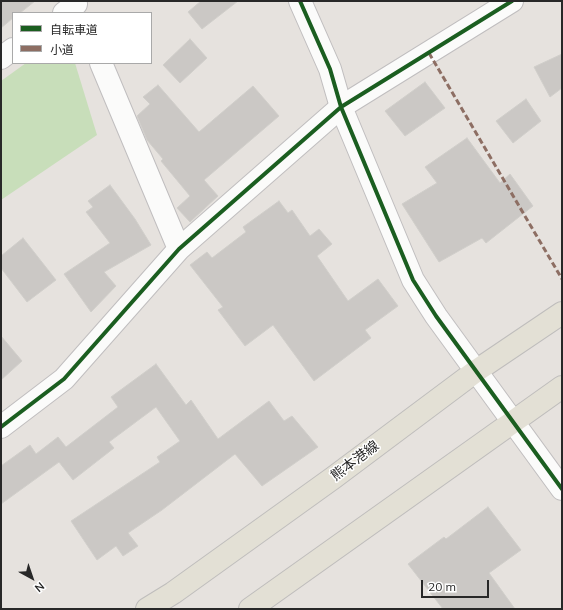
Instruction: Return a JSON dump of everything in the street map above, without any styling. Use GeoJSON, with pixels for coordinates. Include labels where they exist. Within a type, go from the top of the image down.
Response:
{"type":"FeatureCollection","features":[{"type":"Feature","properties":{"kind":"main road","name":"熊本港線"},"geometry":{"type":"LineString","coordinates":[[147,609],[173,593],[326,483],[476,372],[562,313]]}},
{"type":"Feature","properties":{"kind":"main road"},"geometry":{"type":"LineString","coordinates":[[250,609],[562,387]]}},
{"type":"Feature","properties":{"kind":"street"},"geometry":{"type":"LineString","coordinates":[[300,1],[330,69],[342,107],[413,280],[436,316],[562,489]]}},
{"type":"Feature","properties":{"kind":"street"},"geometry":{"type":"LineString","coordinates":[[1,427],[64,379],[179,249],[342,107],[512,1]]}},
{"type":"Feature","properties":{"kind":"street"},"geometry":{"type":"LineString","coordinates":[[1,58],[12,50]]}},
{"type":"Feature","properties":{"kind":"street"},"geometry":{"type":"LineString","coordinates":[[101,64],[179,249]]}},
{"type":"Feature","properties":{"kind":"green space"},"geometry":{"type":"Polygon","coordinates":[[[25,64],[75,64],[97,135],[1,200],[1,81],[25,64]]]}},
{"type":"Feature","properties":{"kind":"building"},"geometry":{"type":"Polygon","coordinates":[[[1,1],[35,1],[21,12],[12,12],[12,19],[1,28],[1,1]]]}},
{"type":"Feature","properties":{"kind":"building"},"geometry":{"type":"Polygon","coordinates":[[[201,1],[238,1],[202,29],[188,12],[201,1]]]}},
{"type":"Feature","properties":{"kind":"building"},"geometry":{"type":"Polygon","coordinates":[[[190,39],[207,58],[180,83],[163,65],[190,39]]]}},
{"type":"Feature","properties":{"kind":"building"},"geometry":{"type":"Polygon","coordinates":[[[562,54],[562,88],[550,97],[534,67],[562,54]]]}},
{"type":"Feature","properties":{"kind":"building"},"geometry":{"type":"Polygon","coordinates":[[[425,82],[445,108],[405,136],[385,111],[425,82]]]}},
{"type":"Feature","properties":{"kind":"building"},"geometry":{"type":"Polygon","coordinates":[[[158,85],[199,132],[253,86],[279,116],[204,180],[218,196],[190,222],[177,208],[190,196],[161,161],[163,159],[147,140],[137,116],[150,104],[143,97],[158,85]]]}},
{"type":"Feature","properties":{"kind":"building"},"geometry":{"type":"Polygon","coordinates":[[[526,99],[541,121],[513,143],[496,121],[526,99]]]}},
{"type":"Feature","properties":{"kind":"building"},"geometry":{"type":"Polygon","coordinates":[[[467,138],[500,183],[510,174],[533,206],[486,243],[482,238],[439,262],[402,204],[437,183],[425,167],[467,138]]]}},
{"type":"Feature","properties":{"kind":"building"},"geometry":{"type":"Polygon","coordinates":[[[110,185],[135,219],[151,245],[104,272],[116,286],[91,312],[64,274],[110,243],[86,212],[93,207],[88,201],[110,185]]]}},
{"type":"Feature","properties":{"kind":"building"},"geometry":{"type":"Polygon","coordinates":[[[279,201],[288,213],[292,210],[310,236],[319,229],[332,244],[317,256],[348,301],[378,279],[398,306],[365,330],[371,338],[314,381],[273,325],[245,346],[218,310],[223,307],[190,265],[207,252],[212,258],[246,232],[243,227],[279,201]]]}},
{"type":"Feature","properties":{"kind":"building"},"geometry":{"type":"Polygon","coordinates":[[[23,238],[56,280],[27,302],[1,268],[1,256],[23,238]]]}},
{"type":"Feature","properties":{"kind":"building"},"geometry":{"type":"Polygon","coordinates":[[[1,336],[22,361],[1,380],[1,336]]]}},
{"type":"Feature","properties":{"kind":"building"},"geometry":{"type":"Polygon","coordinates":[[[156,364],[186,405],[191,400],[218,439],[269,401],[284,421],[292,416],[318,447],[262,486],[235,454],[162,510],[128,533],[138,546],[123,556],[116,546],[97,560],[71,521],[160,462],[157,457],[180,441],[156,407],[109,442],[114,448],[73,480],[59,462],[1,504],[1,466],[30,445],[36,454],[58,437],[66,447],[118,407],[111,397],[156,364]]]}},
{"type":"Feature","properties":{"kind":"building"},"geometry":{"type":"Polygon","coordinates":[[[488,507],[521,550],[489,573],[515,609],[443,609],[408,564],[444,537],[446,539],[488,507]]]}},
{"type":"Feature","properties":{"kind":"marked path"},"geometry":{"type":"LineString","coordinates":[[429,53],[562,279]]}},
{"type":"Feature","properties":{"kind":"cycle path"},"geometry":{"type":"LineString","coordinates":[[300,1],[330,69],[341,107],[413,280],[436,316],[562,489]]}},
{"type":"Feature","properties":{"kind":"cycle path"},"geometry":{"type":"LineString","coordinates":[[1,427],[64,379],[179,249],[341,107],[512,1]]}}]}
